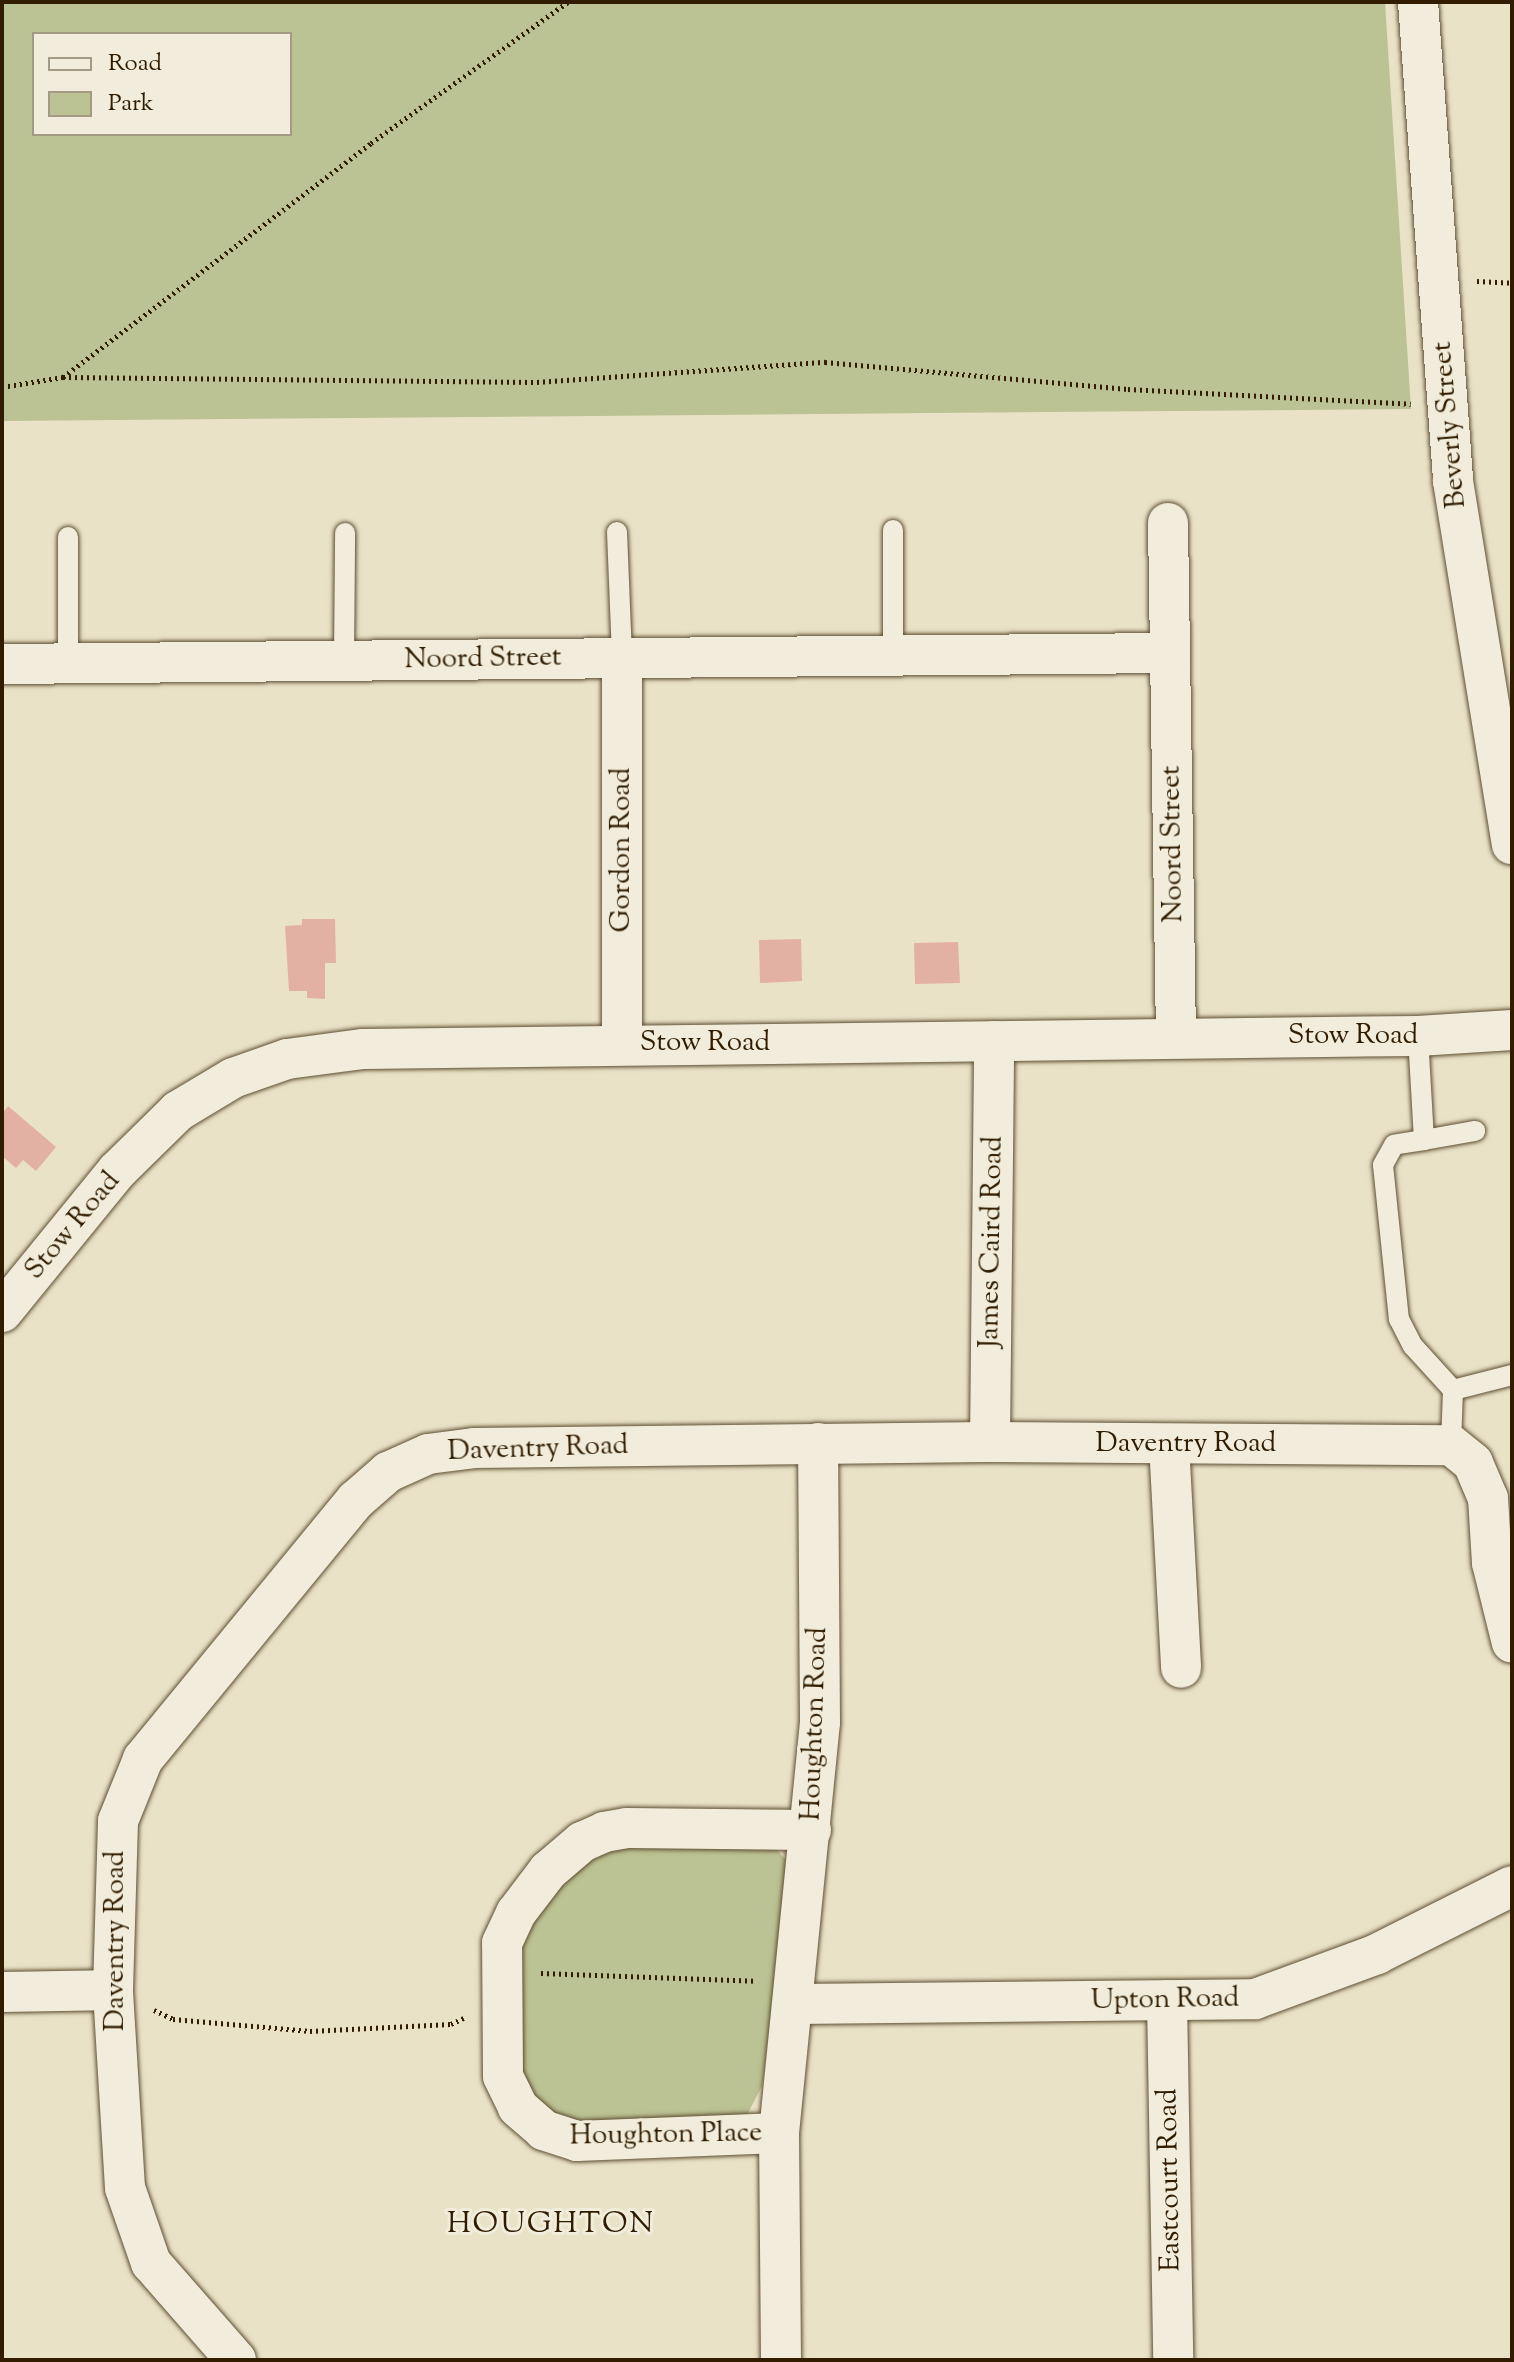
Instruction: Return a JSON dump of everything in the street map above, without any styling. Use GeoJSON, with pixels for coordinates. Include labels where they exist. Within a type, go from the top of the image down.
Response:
{"type":"FeatureCollection","features":[{"type":"Feature","properties":{"kind":"street","name":"Beverly Street"},"geometry":{"type":"LineString","coordinates":[[1418,2],[1445,405],[1453,481],[1512,844]]}},
{"type":"Feature","properties":{"kind":"street","name":"Noord Street"},"geometry":{"type":"LineString","coordinates":[[1168,523],[1176,1036]]}},
{"type":"Feature","properties":{"kind":"street","name":"Noord Street"},"geometry":{"type":"LineString","coordinates":[[2,664],[1170,653]]}},
{"type":"Feature","properties":{"kind":"street","name":"Gordon Road"},"geometry":{"type":"LineString","coordinates":[[622,657],[622,1043]]}},
{"type":"Feature","properties":{"kind":"street","name":"Stow Road"},"geometry":{"type":"LineString","coordinates":[[2,1312],[117,1171],[178,1111],[233,1078],[287,1059],[363,1049],[1176,1036],[1418,1036],[1512,1030]]}},
{"type":"Feature","properties":{"kind":"street","name":"James Caird Road"},"geometry":{"type":"LineString","coordinates":[[990,1442],[994,1041]]}},
{"type":"Feature","properties":{"kind":"street","name":"Daventry Road"},"geometry":{"type":"LineString","coordinates":[[236,2360],[151,2263],[136,2227],[118,2133],[113,1990],[116,1846],[132,1777],[371,1485],[407,1462],[451,1449],[990,1442],[1451,1445]]}},
{"type":"Feature","properties":{"kind":"street","name":"Houghton Road"},"geometry":{"type":"LineString","coordinates":[[781,1993],[811,1830],[820,1722],[818,1443]]}},
{"type":"Feature","properties":{"kind":"street"},"geometry":{"type":"LineString","coordinates":[[1169,1444],[1181,1668]]}},
{"type":"Feature","properties":{"kind":"street"},"geometry":{"type":"LineString","coordinates":[[1451,1445],[1473,1463],[1488,1498],[1492,1563],[1512,1643]]}},
{"type":"Feature","properties":{"kind":"street","name":"Houghton Place"},"geometry":{"type":"LineString","coordinates":[[779,2133],[577,2141],[544,2130],[518,2107],[503,2076],[501,2001],[507,1927],[548,1871],[582,1842],[626,1828],[811,1830]]}},
{"type":"Feature","properties":{"kind":"street","name":"Upton Road"},"geometry":{"type":"LineString","coordinates":[[781,1993],[1255,1999],[1300,1985],[1512,1886]]}},
{"type":"Feature","properties":{"kind":"street"},"geometry":{"type":"LineString","coordinates":[[2,1992],[113,1990]]}},
{"type":"Feature","properties":{"kind":"street"},"geometry":{"type":"LineString","coordinates":[[781,1993],[781,2360]]}},
{"type":"Feature","properties":{"kind":"street","name":"Eastcourt Road"},"geometry":{"type":"LineString","coordinates":[[1167,2000],[1173,2360]]}},
{"type":"Feature","properties":{"kind":"lane"},"geometry":{"type":"LineString","coordinates":[[893,530],[893,655]]}},
{"type":"Feature","properties":{"kind":"lane"},"geometry":{"type":"LineString","coordinates":[[617,532],[622,657]]}},
{"type":"Feature","properties":{"kind":"lane"},"geometry":{"type":"LineString","coordinates":[[344,660],[345,533]]}},
{"type":"Feature","properties":{"kind":"lane"},"geometry":{"type":"LineString","coordinates":[[68,537],[68,663]]}},
{"type":"Feature","properties":{"kind":"lane"},"geometry":{"type":"LineString","coordinates":[[1418,1036],[1424,1140]]}},
{"type":"Feature","properties":{"kind":"lane"},"geometry":{"type":"LineString","coordinates":[[1451,1445],[1453,1390],[1408,1339],[1399,1319],[1383,1165],[1394,1145],[1475,1131]]}},
{"type":"Feature","properties":{"kind":"lane"},"geometry":{"type":"LineString","coordinates":[[1453,1390],[1512,1375]]}},
{"type":"Feature","properties":{"kind":"path"},"geometry":{"type":"LineString","coordinates":[[63,377],[371,143],[568,2]]}},
{"type":"Feature","properties":{"kind":"path"},"geometry":{"type":"LineString","coordinates":[[2,387],[63,377],[537,382],[825,362],[1128,389],[1445,405]]}},
{"type":"Feature","properties":{"kind":"path"},"geometry":{"type":"LineString","coordinates":[[535,1973],[781,1993]]}},
{"type":"Feature","properties":{"kind":"path"},"geometry":{"type":"LineString","coordinates":[[113,1990],[173,2019],[310,2031],[451,2024],[501,2001]]}},
{"type":"Feature","properties":{"kind":"green space"},"geometry":{"type":"Polygon","coordinates":[[[2,2],[1385,2],[1411,409],[2,421],[2,2]]]}},
{"type":"Feature","properties":{"kind":"green space"},"geometry":{"type":"Polygon","coordinates":[[[600,1847],[774,1847],[787,1861],[792,1880],[762,2086],[748,2113],[735,2121],[562,2123],[521,2082],[522,1927],[600,1847]]]}},
{"type":"Feature","properties":{"kind":"building"},"geometry":{"type":"Polygon","coordinates":[[[302,919],[335,919],[336,963],[325,963],[325,999],[307,998],[307,991],[289,991],[285,926],[302,925],[302,919]]]}},
{"type":"Feature","properties":{"kind":"building"},"geometry":{"type":"Polygon","coordinates":[[[801,939],[802,981],[760,983],[759,940],[801,939]]]}},
{"type":"Feature","properties":{"kind":"building"},"geometry":{"type":"Polygon","coordinates":[[[958,942],[960,983],[915,984],[914,943],[958,942]]]}},
{"type":"Feature","properties":{"kind":"building"},"geometry":{"type":"Polygon","coordinates":[[[8,1106],[56,1147],[36,1171],[23,1160],[16,1168],[2,1156],[2,1114],[8,1106]]]}},
{"type":"Feature","properties":{"kind":"district","name":"HOUGHTON"},"geometry":{"type":"Point","coordinates":[551,2225]}}]}
